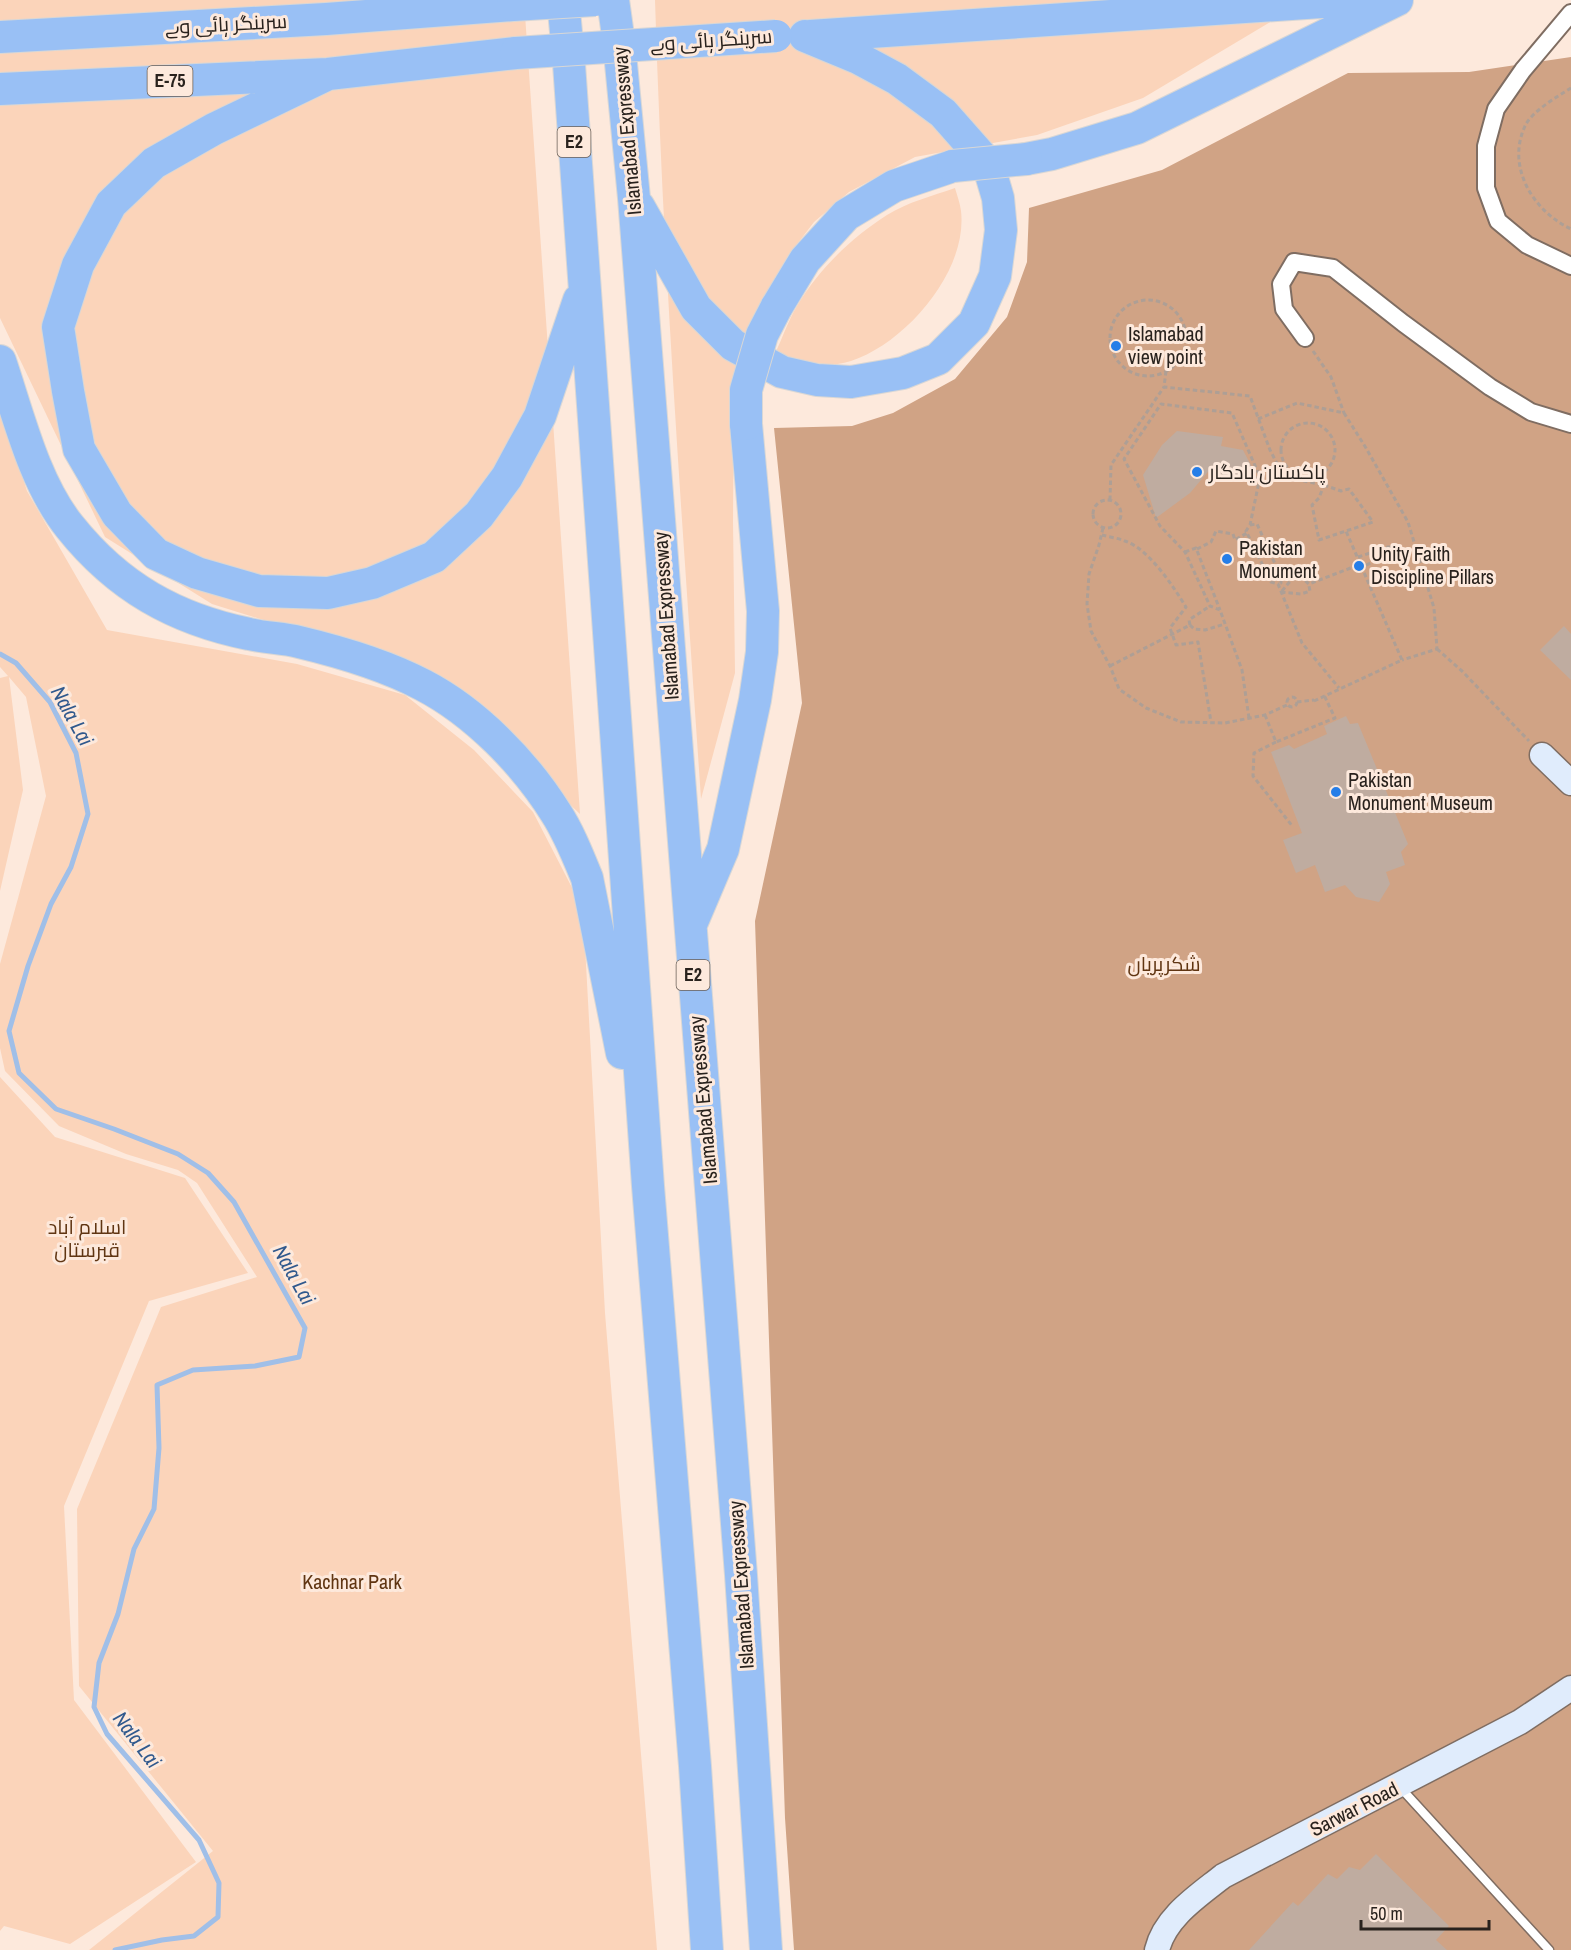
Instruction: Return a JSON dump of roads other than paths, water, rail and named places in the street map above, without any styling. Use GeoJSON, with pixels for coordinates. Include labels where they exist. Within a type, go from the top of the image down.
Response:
{"type":"FeatureCollection","features":[{"type":"Feature","properties":{"kind":"highway"},"geometry":{"type":"LineString","coordinates":[[277,0],[326,19]]}},
{"type":"Feature","properties":{"kind":"highway","name":"E2"},"geometry":{"type":"LineString","coordinates":[[563,0],[648,1186],[693,1742],[706,1950]]}},
{"type":"Feature","properties":{"kind":"highway","name":"سرینگر ہائی وے"},"geometry":{"type":"LineString","coordinates":[[0,37],[326,19],[595,0]]}},
{"type":"Feature","properties":{"kind":"highway","name":"Islamabad Expressway"},"geometry":{"type":"LineString","coordinates":[[613,0],[634,198],[741,1575],[766,1950]]}},
{"type":"Feature","properties":{"kind":"highway","name":"سرینگر ہائی وے"},"geometry":{"type":"LineString","coordinates":[[6,88],[328,74],[516,53],[1351,0]]}},
{"type":"Feature","properties":{"kind":"highway"},"geometry":{"type":"LineString","coordinates":[[690,929],[723,849],[755,700],[762,651],[763,610],[746,424],[746,390],[762,335],[805,260],[846,214],[894,186],[953,166],[1026,159],[1052,154],[1137,128],[1397,0]]}},
{"type":"Feature","properties":{"kind":"highway"},"geometry":{"type":"LineString","coordinates":[[634,198],[696,308],[733,345],[782,372],[817,380],[850,382],[903,373],[938,359],[974,323],[994,276],[1002,230],[998,198],[988,164],[943,112],[897,79],[858,58],[790,36]]}},
{"type":"Feature","properties":{"kind":"highway"},"geometry":{"type":"LineString","coordinates":[[328,74],[214,129],[154,163],[111,204],[78,265],[58,327],[79,449],[117,514],[156,554],[197,573],[259,591],[328,594],[372,583],[434,557],[479,515],[507,477],[540,416],[584,285]]}},
{"type":"Feature","properties":{"kind":"highway"},"geometry":{"type":"LineString","coordinates":[[0,361],[39,471],[56,506],[70,527],[105,564],[129,584],[184,616],[249,634],[333,651],[366,661],[423,684],[475,720],[508,752],[535,784],[556,813],[587,878],[648,1186]]}},
{"type":"Feature","properties":{"kind":"main road"},"geometry":{"type":"LineString","coordinates":[[1542,755],[1571,783]]}},
{"type":"Feature","properties":{"kind":"main road","name":"Sarwar Road"},"geometry":{"type":"LineString","coordinates":[[1162,1948],[1167,1929],[1184,1908],[1223,1876],[1520,1722],[1571,1688]]}},
{"type":"Feature","properties":{"kind":"street"},"geometry":{"type":"LineString","coordinates":[[1571,13],[1523,70],[1497,109],[1486,146],[1485,188],[1498,221],[1527,245],[1571,266]]}},
{"type":"Feature","properties":{"kind":"street"},"geometry":{"type":"LineString","coordinates":[[1305,338],[1284,309],[1281,284],[1294,262],[1333,268],[1490,387],[1532,412],[1571,424]]}},
{"type":"Feature","properties":{"kind":"lane"},"geometry":{"type":"LineString","coordinates":[[1399,1786],[1549,1950]]}},
{"type":"Feature","properties":{"kind":"waterway","name":"Nala Lai"},"geometry":{"type":"LineString","coordinates":[[0,654],[16,663],[50,702],[76,753],[88,814],[71,867],[51,904],[28,966],[9,1031],[19,1073],[56,1109],[178,1154],[208,1173],[234,1202],[305,1328],[299,1357],[255,1366],[193,1370],[157,1385],[159,1448],[154,1509],[134,1549],[118,1614],[99,1663],[94,1707],[107,1734],[199,1840],[219,1883],[218,1917],[194,1936],[115,1950]]}},
{"type":"Feature","properties":{"kind":"place","name":"Islamabad view point"},"geometry":{"type":"Point","coordinates":[1116,346]}},
{"type":"Feature","properties":{"kind":"place","name":"پاکستان یادگار"},"geometry":{"type":"Point","coordinates":[1197,472]}},
{"type":"Feature","properties":{"kind":"place","name":"Pakistan Monument"},"geometry":{"type":"Point","coordinates":[1227,559]}},
{"type":"Feature","properties":{"kind":"place","name":"Unity Faith Discipline Pillars"},"geometry":{"type":"Point","coordinates":[1359,566]}},
{"type":"Feature","properties":{"kind":"place","name":"Pakistan Monument Museum"},"geometry":{"type":"Point","coordinates":[1336,792]}},
{"type":"Feature","properties":{"kind":"park label","name":"شکرپریاں"},"geometry":{"type":"Point","coordinates":[1164,964]}},
{"type":"Feature","properties":{"kind":"park label","name":"اسلام آباد قبرستان"},"geometry":{"type":"Point","coordinates":[87,1238]}},
{"type":"Feature","properties":{"kind":"park label","name":"Kachnar Park"},"geometry":{"type":"Point","coordinates":[352,1582]}}]}
